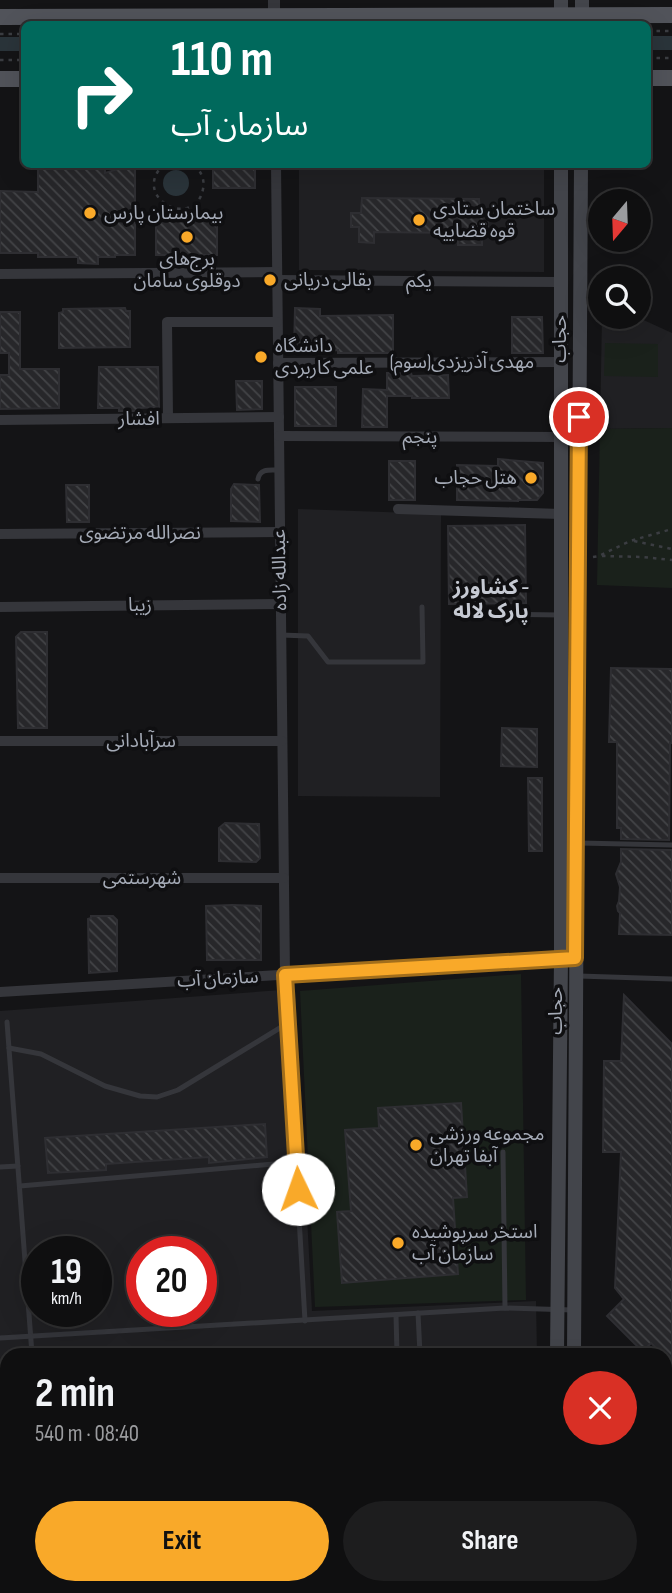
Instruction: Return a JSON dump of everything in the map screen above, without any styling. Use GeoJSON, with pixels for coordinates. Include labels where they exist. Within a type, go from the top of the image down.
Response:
{"type":"FeatureCollection","features":[{"type":"Feature","properties":{"kind":"main road"},"geometry":{"type":"LineString","coordinates":[[0,17],[561,13],[672,15]]}},
{"type":"Feature","properties":{"kind":"main road"},"geometry":{"type":"LineString","coordinates":[[651,78],[672,78]]}},
{"type":"Feature","properties":{"kind":"main road"},"geometry":{"type":"LineString","coordinates":[[0,79],[21,79]]}},
{"type":"Feature","properties":{"kind":"main road","name":"حجاب"},"geometry":{"type":"LineString","coordinates":[[561,168],[561,615],[568,958],[575,975],[574,1348]]}},
{"type":"Feature","properties":{"kind":"main road","name":"حجاب"},"geometry":{"type":"LineString","coordinates":[[557,1348],[568,958],[576,843],[581,168]]}},
{"type":"Feature","properties":{"kind":"main road"},"geometry":{"type":"LineString","coordinates":[[561,282],[580,282]]}},
{"type":"Feature","properties":{"kind":"main road"},"geometry":{"type":"LineString","coordinates":[[561,362],[580,362]]}},
{"type":"Feature","properties":{"kind":"main road"},"geometry":{"type":"LineString","coordinates":[[561,554],[578,557]]}},
{"type":"Feature","properties":{"kind":"street","name":"عبدالله زاده"},"geometry":{"type":"LineString","coordinates":[[276,168],[285,975]]}},
{"type":"Feature","properties":{"kind":"street","name":"یکم"},"geometry":{"type":"LineString","coordinates":[[0,274],[561,282]]}},
{"type":"Feature","properties":{"kind":"street"},"geometry":{"type":"LineString","coordinates":[[168,418],[167,322],[277,322]]}},
{"type":"Feature","properties":{"kind":"street","name":"مهدی آذریزدی(سوم)"},"geometry":{"type":"LineString","coordinates":[[278,363],[561,362]]}},
{"type":"Feature","properties":{"kind":"street","name":"افشار"},"geometry":{"type":"LineString","coordinates":[[0,420],[279,418]]}},
{"type":"Feature","properties":{"kind":"street","name":"پنجم"},"geometry":{"type":"LineString","coordinates":[[279,436],[561,437]]}},
{"type":"Feature","properties":{"kind":"street"},"geometry":{"type":"LineString","coordinates":[[398,509],[561,514]]}},
{"type":"Feature","properties":{"kind":"street","name":"نصرالله مرتضوی"},"geometry":{"type":"LineString","coordinates":[[0,534],[280,532]]}},
{"type":"Feature","properties":{"kind":"street","name":"زیبا"},"geometry":{"type":"LineString","coordinates":[[0,607],[281,604]]}},
{"type":"Feature","properties":{"kind":"street","name":"سرآبادانی"},"geometry":{"type":"LineString","coordinates":[[0,741],[282,741]]}},
{"type":"Feature","properties":{"kind":"street","name":"شهرستمی"},"geometry":{"type":"LineString","coordinates":[[0,878],[284,878]]}},
{"type":"Feature","properties":{"kind":"street","name":"سازمان آب"},"geometry":{"type":"LineString","coordinates":[[0,992],[568,958]]}},
{"type":"Feature","properties":{"kind":"lane"},"geometry":{"type":"LineString","coordinates":[[258,479],[264,470],[279,470]]}},
{"type":"Feature","properties":{"kind":"lane"},"geometry":{"type":"LineString","coordinates":[[281,635],[308,636],[328,662],[423,662],[422,607]]}},
{"type":"Feature","properties":{"kind":"lane"},"geometry":{"type":"LineString","coordinates":[[489,614],[561,615]]}},
{"type":"Feature","properties":{"kind":"lane"},"geometry":{"type":"LineString","coordinates":[[576,843],[672,845]]}},
{"type":"Feature","properties":{"kind":"lane"},"geometry":{"type":"LineString","coordinates":[[285,975],[305,1321]]}},
{"type":"Feature","properties":{"kind":"lane"},"geometry":{"type":"LineString","coordinates":[[575,975],[672,979]]}},
{"type":"Feature","properties":{"kind":"lane"},"geometry":{"type":"LineString","coordinates":[[7,1022],[32,1348]]}},
{"type":"Feature","properties":{"kind":"lane"},"geometry":{"type":"LineString","coordinates":[[9,1048],[41,1054],[105,1086],[140,1096],[157,1097],[178,1090],[288,1023]]}},
{"type":"Feature","properties":{"kind":"lane"},"geometry":{"type":"LineString","coordinates":[[503,1152],[505,1308]]}},
{"type":"Feature","properties":{"kind":"lane"},"geometry":{"type":"LineString","coordinates":[[20,1186],[296,1162]]}},
{"type":"Feature","properties":{"kind":"lane"},"geometry":{"type":"LineString","coordinates":[[0,1167],[18,1166]]}},
{"type":"Feature","properties":{"kind":"lane"},"geometry":{"type":"LineString","coordinates":[[0,1338],[505,1308],[574,1310]]}},
{"type":"Feature","properties":{"kind":"lane"},"geometry":{"type":"LineString","coordinates":[[418,1313],[420,1348]]}},
{"type":"Feature","properties":{"kind":"lane"},"geometry":{"type":"LineString","coordinates":[[396,1315],[397,1348]]}},
{"type":"Feature","properties":{"kind":"path"},"geometry":{"type":"LineString","coordinates":[[651,31],[672,31]]}},
{"type":"Feature","properties":{"kind":"path"},"geometry":{"type":"LineString","coordinates":[[0,34],[21,34]]}},
{"type":"Feature","properties":{"kind":"path"},"geometry":{"type":"LineString","coordinates":[[651,58],[672,58]]}},
{"type":"Feature","properties":{"kind":"path"},"geometry":{"type":"LineString","coordinates":[[0,60],[21,60]]}},
{"type":"Feature","properties":{"kind":"path"},"geometry":{"type":"LineString","coordinates":[[160,168],[154,180],[157,197],[163,203],[178,209],[187,208],[200,197],[203,190],[202,174],[197,168]]}},
{"type":"Feature","properties":{"kind":"path"},"geometry":{"type":"LineString","coordinates":[[599,556],[630,541],[672,528]]}},
{"type":"Feature","properties":{"kind":"path"},"geometry":{"type":"LineString","coordinates":[[630,541],[672,549]]}},
{"type":"Feature","properties":{"kind":"path"},"geometry":{"type":"LineString","coordinates":[[578,557],[643,557],[672,561]]}},
{"type":"Feature","properties":{"kind":"shaded area"},"geometry":{"type":"Polygon","coordinates":[[[299,168],[544,168],[544,272],[299,270],[299,168]]]}},
{"type":"Feature","properties":{"kind":"shaded area"},"geometry":{"type":"Polygon","coordinates":[[[176,170],[185,174],[189,183],[185,192],[176,196],[167,192],[163,183],[167,174],[176,170]]]}},
{"type":"Feature","properties":{"kind":"shaded area"},"geometry":{"type":"Polygon","coordinates":[[[651,323],[672,333],[672,428],[600,429],[602,329],[651,329],[651,323]]]}},
{"type":"Feature","properties":{"kind":"shaded area"},"geometry":{"type":"Polygon","coordinates":[[[605,343],[658,344],[658,377],[604,376],[605,343]]]}},
{"type":"Feature","properties":{"kind":"shaded area"},"geometry":{"type":"Polygon","coordinates":[[[672,428],[672,588],[597,585],[600,429],[672,428]]]}},
{"type":"Feature","properties":{"kind":"shaded area"},"geometry":{"type":"Polygon","coordinates":[[[298,509],[441,514],[440,797],[298,796],[298,509]]]}},
{"type":"Feature","properties":{"kind":"shaded area","name":"مجموعه ورزشی آبفا تهران"},"geometry":{"type":"Polygon","coordinates":[[[521,974],[526,1300],[315,1307],[300,991],[521,974]]]}},
{"type":"Feature","properties":{"kind":"shaded area"},"geometry":{"type":"Polygon","coordinates":[[[295,989],[312,1311],[536,1301],[537,1348],[0,1348],[0,1011],[295,989]]]}},
{"type":"Feature","properties":{"kind":"building","name":"بیمارستان پارس"},"geometry":{"type":"Polygon","coordinates":[[[38,168],[105,168],[105,173],[122,168],[135,168],[135,255],[98,257],[98,264],[78,263],[78,257],[0,253],[0,191],[38,192],[38,168]]]}},
{"type":"Feature","properties":{"kind":"building"},"geometry":{"type":"Polygon","coordinates":[[[213,168],[255,168],[255,188],[213,188],[213,168]]]}},
{"type":"Feature","properties":{"kind":"building","name":"ساختمان ستادی قوه قضاییه"},"geometry":{"type":"Polygon","coordinates":[[[362,198],[479,199],[480,212],[488,212],[488,231],[482,231],[482,245],[458,245],[458,233],[374,232],[374,243],[359,242],[359,227],[351,227],[351,213],[361,213],[362,198]]]}},
{"type":"Feature","properties":{"kind":"building","name":"برج‌های دوقلوی سامان"},"geometry":{"type":"Polygon","coordinates":[[[156,219],[217,219],[217,255],[156,255],[156,219]]]}},
{"type":"Feature","properties":{"kind":"building"},"geometry":{"type":"Polygon","coordinates":[[[125,308],[130,311],[130,347],[59,348],[59,313],[63,312],[63,309],[125,308]]]}},
{"type":"Feature","properties":{"kind":"building"},"geometry":{"type":"Polygon","coordinates":[[[295,308],[320,309],[320,316],[393,315],[393,353],[294,351],[295,308]]]}},
{"type":"Feature","properties":{"kind":"building"},"geometry":{"type":"Polygon","coordinates":[[[0,312],[20,312],[20,369],[59,369],[59,408],[0,409],[0,375],[9,375],[9,353],[0,353],[0,312]]]}},
{"type":"Feature","properties":{"kind":"building"},"geometry":{"type":"Polygon","coordinates":[[[512,317],[542,317],[543,353],[512,353],[512,317]]]}},
{"type":"Feature","properties":{"kind":"building"},"geometry":{"type":"Polygon","coordinates":[[[99,367],[158,367],[159,407],[138,408],[138,411],[98,408],[99,367]]]}},
{"type":"Feature","properties":{"kind":"building"},"geometry":{"type":"Polygon","coordinates":[[[387,373],[411,373],[412,376],[448,375],[449,398],[387,396],[387,427],[362,427],[363,389],[387,390],[387,373]]]}},
{"type":"Feature","properties":{"kind":"building"},"geometry":{"type":"Polygon","coordinates":[[[236,381],[262,381],[262,409],[237,410],[236,381]]]}},
{"type":"Feature","properties":{"kind":"building"},"geometry":{"type":"Polygon","coordinates":[[[295,387],[336,387],[336,426],[295,426],[295,387]]]}},
{"type":"Feature","properties":{"kind":"building"},"geometry":{"type":"Polygon","coordinates":[[[498,459],[543,463],[543,493],[537,500],[457,500],[457,465],[498,466],[498,459]]]}},
{"type":"Feature","properties":{"kind":"building"},"geometry":{"type":"Polygon","coordinates":[[[389,461],[415,461],[415,500],[389,500],[389,461]]]}},
{"type":"Feature","properties":{"kind":"building"},"geometry":{"type":"Polygon","coordinates":[[[234,484],[259,485],[260,522],[231,521],[231,489],[234,484]]]}},
{"type":"Feature","properties":{"kind":"building"},"geometry":{"type":"Polygon","coordinates":[[[66,485],[89,485],[89,522],[67,522],[66,485]]]}},
{"type":"Feature","properties":{"kind":"building"},"geometry":{"type":"Polygon","coordinates":[[[525,525],[526,603],[449,604],[448,526],[525,525]]]}},
{"type":"Feature","properties":{"kind":"building"},"geometry":{"type":"Polygon","coordinates":[[[21,632],[47,632],[47,728],[18,728],[16,637],[21,632]]]}},
{"type":"Feature","properties":{"kind":"building"},"geometry":{"type":"Polygon","coordinates":[[[611,668],[672,669],[669,840],[621,839],[621,828],[617,828],[617,742],[609,742],[611,668]]]}},
{"type":"Feature","properties":{"kind":"building"},"geometry":{"type":"Polygon","coordinates":[[[502,728],[537,729],[537,767],[501,766],[502,728]]]}},
{"type":"Feature","properties":{"kind":"building"},"geometry":{"type":"Polygon","coordinates":[[[528,778],[542,778],[542,851],[529,851],[528,778]]]}},
{"type":"Feature","properties":{"kind":"building"},"geometry":{"type":"Polygon","coordinates":[[[225,823],[259,824],[260,858],[256,862],[219,861],[219,828],[225,823]]]}},
{"type":"Feature","properties":{"kind":"building"},"geometry":{"type":"Polygon","coordinates":[[[621,849],[672,850],[672,935],[619,934],[620,913],[617,906],[620,887],[616,874],[621,862],[621,849]]]}},
{"type":"Feature","properties":{"kind":"building"},"geometry":{"type":"Polygon","coordinates":[[[206,906],[261,906],[261,960],[207,960],[206,906]]]}},
{"type":"Feature","properties":{"kind":"building"},"geometry":{"type":"Polygon","coordinates":[[[91,916],[113,916],[117,920],[117,971],[89,973],[88,919],[91,916]]]}},
{"type":"Feature","properties":{"kind":"building"},"geometry":{"type":"Polygon","coordinates":[[[624,995],[672,1044],[672,1348],[656,1348],[651,1343],[647,1348],[639,1348],[607,1316],[624,1299],[615,1288],[621,1152],[603,1152],[604,1061],[621,1061],[624,995]]]}},
{"type":"Feature","properties":{"kind":"building"},"geometry":{"type":"Polygon","coordinates":[[[461,1103],[467,1197],[453,1198],[458,1274],[342,1283],[337,1212],[351,1211],[345,1130],[379,1128],[378,1108],[461,1103]]]}},
{"type":"Feature","properties":{"kind":"building"},"geometry":{"type":"Polygon","coordinates":[[[265,1124],[267,1157],[209,1163],[209,1157],[106,1164],[106,1170],[48,1173],[45,1138],[265,1124]]]}},
{"type":"Feature","properties":{"kind":"waterway"},"geometry":{"type":"LineString","coordinates":[[651,43],[672,43]]}},
{"type":"Feature","properties":{"kind":"waterway"},"geometry":{"type":"LineString","coordinates":[[0,44],[21,44]]}},
{"type":"Feature","properties":{"kind":"place","name":"بیمارستان پارس"},"geometry":{"type":"Point","coordinates":[90,213]}},
{"type":"Feature","properties":{"kind":"place","name":"ساختمان ستادی قوه قضاییه"},"geometry":{"type":"Point","coordinates":[419,220]}},
{"type":"Feature","properties":{"kind":"place","name":"برج‌های دوقلوی سامان"},"geometry":{"type":"Point","coordinates":[187,237]}},
{"type":"Feature","properties":{"kind":"place","name":"بقالی دریانی"},"geometry":{"type":"Point","coordinates":[270,280]}},
{"type":"Feature","properties":{"kind":"place","name":"دانشگاه علمی کاربردی"},"geometry":{"type":"Point","coordinates":[261,357]}},
{"type":"Feature","properties":{"kind":"place","name":"هتل حجاب"},"geometry":{"type":"Point","coordinates":[531,478]}},
{"type":"Feature","properties":{"kind":"place","name":"مجموعه ورزشی آبفا تهران"},"geometry":{"type":"Point","coordinates":[416,1145]}},
{"type":"Feature","properties":{"kind":"place","name":"استخر سرپوشیده سازمان آب"},"geometry":{"type":"Point","coordinates":[398,1243]}},
{"type":"Feature","properties":{"kind":"district","name":"کشاورز - پارک لاله"},"geometry":{"type":"Point","coordinates":[491,599]}},
{"type":"Feature","properties":{"kind":"route"},"geometry":{"type":"LineString","coordinates":[[298,1189],[285,975],[575,958],[579,417]]}}]}
